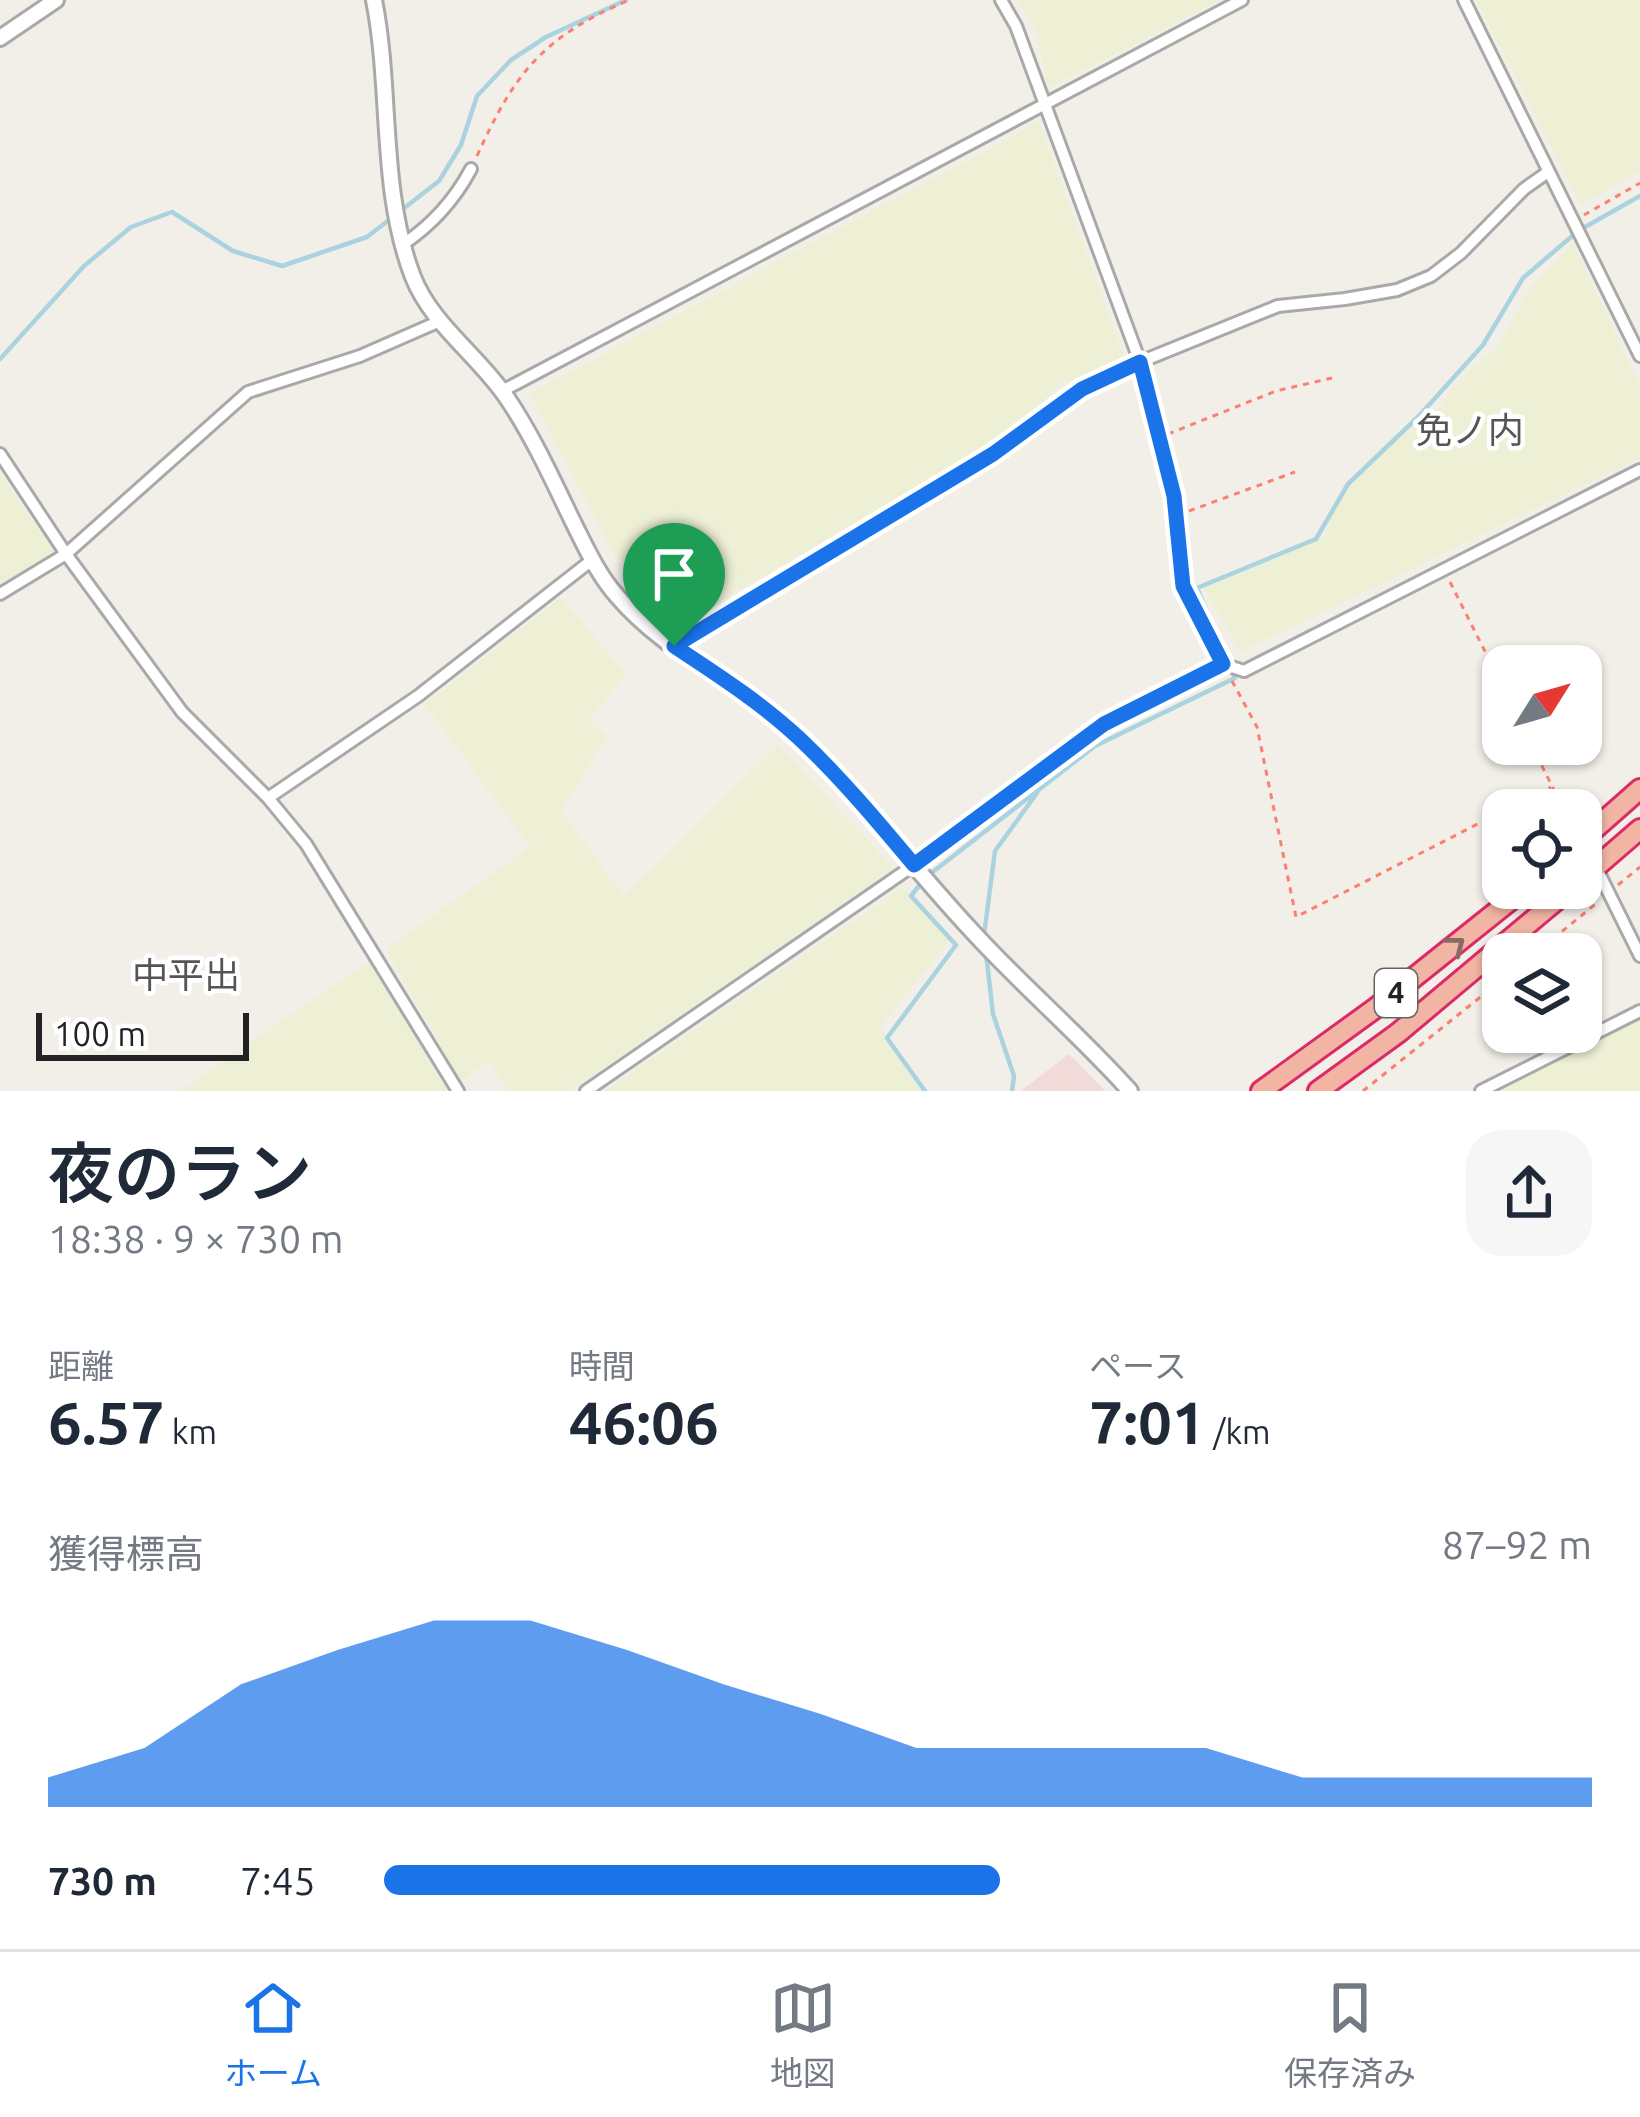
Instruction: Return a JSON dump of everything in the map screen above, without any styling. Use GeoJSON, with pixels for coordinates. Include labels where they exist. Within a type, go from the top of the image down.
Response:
{"type":"FeatureCollection","features":[{"type":"Feature","properties":{"kind":"highway"},"geometry":{"type":"LineString","coordinates":[[1602,822],[1640,789]]}},
{"type":"Feature","properties":{"kind":"highway"},"geometry":{"type":"LineString","coordinates":[[1602,862],[1640,829]]}},
{"type":"Feature","properties":{"kind":"highway","name":"4"},"geometry":{"type":"LineString","coordinates":[[1261,1091],[1500,909]]}},
{"type":"Feature","properties":{"kind":"highway","name":"4"},"geometry":{"type":"LineString","coordinates":[[1318,1091],[1398,1033],[1546,909]]}},
{"type":"Feature","properties":{"kind":"street"},"geometry":{"type":"LineString","coordinates":[[0,38],[56,0]]}},
{"type":"Feature","properties":{"kind":"street"},"geometry":{"type":"LineString","coordinates":[[374,0],[395,211],[415,282],[523,422],[614,594],[640,621],[739,689],[799,738],[971,930],[1130,1091]]}},
{"type":"Feature","properties":{"kind":"street"},"geometry":{"type":"LineString","coordinates":[[1001,0],[1016,26],[1140,362],[1161,437],[1183,586],[1223,664]]}},
{"type":"Feature","properties":{"kind":"street"},"geometry":{"type":"LineString","coordinates":[[502,391],[1242,0]]}},
{"type":"Feature","properties":{"kind":"street"},"geometry":{"type":"LineString","coordinates":[[1464,0],[1640,356]]}},
{"type":"Feature","properties":{"kind":"street"},"geometry":{"type":"LineString","coordinates":[[402,245],[427,229],[459,192],[471,169]]}},
{"type":"Feature","properties":{"kind":"street"},"geometry":{"type":"LineString","coordinates":[[674,646],[993,454],[1082,389],[1277,306],[1397,290],[1431,276],[1461,254],[1524,189],[1549,172]]}},
{"type":"Feature","properties":{"kind":"street"},"geometry":{"type":"LineString","coordinates":[[0,594],[66,554],[248,392],[360,356],[440,320]]}},
{"type":"Feature","properties":{"kind":"street"},"geometry":{"type":"LineString","coordinates":[[0,454],[66,554],[182,712],[268,798],[306,844],[458,1091]]}},
{"type":"Feature","properties":{"kind":"street"},"geometry":{"type":"LineString","coordinates":[[586,1091],[914,865],[1104,724],[1223,664],[1244,670],[1640,470]]}},
{"type":"Feature","properties":{"kind":"street"},"geometry":{"type":"LineString","coordinates":[[268,798],[418,696],[592,560]]}},
{"type":"Feature","properties":{"kind":"street"},"geometry":{"type":"LineString","coordinates":[[1602,885],[1640,956]]}},
{"type":"Feature","properties":{"kind":"street"},"geometry":{"type":"LineString","coordinates":[[1480,1091],[1640,1011]]}},
{"type":"Feature","properties":{"kind":"path"},"geometry":{"type":"LineString","coordinates":[[471,169],[496,114],[532,61],[588,18],[629,0]]}},
{"type":"Feature","properties":{"kind":"path"},"geometry":{"type":"LineString","coordinates":[[1573,221],[1640,183]]}},
{"type":"Feature","properties":{"kind":"path"},"geometry":{"type":"LineString","coordinates":[[1161,437],[1276,391],[1332,378]]}},
{"type":"Feature","properties":{"kind":"path"},"geometry":{"type":"LineString","coordinates":[[1176,516],[1295,472]]}},
{"type":"Feature","properties":{"kind":"path"},"geometry":{"type":"LineString","coordinates":[[1444,569],[1482,645]]}},
{"type":"Feature","properties":{"kind":"path"},"geometry":{"type":"LineString","coordinates":[[1223,664],[1257,727],[1296,917],[1482,822]]}},
{"type":"Feature","properties":{"kind":"path"},"geometry":{"type":"LineString","coordinates":[[1542,765],[1554,789]]}},
{"type":"Feature","properties":{"kind":"path"},"geometry":{"type":"LineString","coordinates":[[1546,789],[1552,786]]}},
{"type":"Feature","properties":{"kind":"path"},"geometry":{"type":"LineString","coordinates":[[1560,933],[1640,867]]}},
{"type":"Feature","properties":{"kind":"path"},"geometry":{"type":"LineString","coordinates":[[1363,1091],[1482,996]]}},
{"type":"Feature","properties":{"kind":"shaded area"},"geometry":{"type":"Polygon","coordinates":[[[1069,1054],[1105,1091],[1021,1091],[1022,1090],[1069,1054]]]}},
{"type":"Feature","properties":{"kind":"green space"},"geometry":{"type":"Polygon","coordinates":[[[1017,0],[1222,0],[1048,88],[1036,31],[1017,0]]]}},
{"type":"Feature","properties":{"kind":"green space"},"geometry":{"type":"Polygon","coordinates":[[[1476,0],[1640,0],[1640,171],[1581,205],[1476,0]]]}},
{"type":"Feature","properties":{"kind":"green space"},"geometry":{"type":"Polygon","coordinates":[[[1039,122],[1125,359],[1064,383],[1004,436],[684,622],[658,604],[608,544],[530,393],[1039,122]]]}},
{"type":"Feature","properties":{"kind":"green space"},"geometry":{"type":"Polygon","coordinates":[[[1573,243],[1640,386],[1640,458],[1240,652],[1202,585],[1325,536],[1339,493],[1375,454],[1430,418],[1466,374],[1498,346],[1531,286],[1573,243]]]}},
{"type":"Feature","properties":{"kind":"green space"},"geometry":{"type":"Polygon","coordinates":[[[0,473],[54,552],[0,583],[0,473]]]}},
{"type":"Feature","properties":{"kind":"green space"},"geometry":{"type":"Polygon","coordinates":[[[561,598],[626,674],[589,720],[607,737],[561,811],[624,896],[778,745],[894,868],[570,1091],[508,1091],[488,1061],[461,1081],[386,949],[530,847],[425,704],[561,598]]]}},
{"type":"Feature","properties":{"kind":"green space"},"geometry":{"type":"Polygon","coordinates":[[[903,887],[949,941],[880,1027],[921,1091],[605,1091],[903,887]]]}},
{"type":"Feature","properties":{"kind":"green space"},"geometry":{"type":"Polygon","coordinates":[[[370,961],[447,1091],[180,1091],[370,961]]]}},
{"type":"Feature","properties":{"kind":"green space"},"geometry":{"type":"Polygon","coordinates":[[[1640,1018],[1640,1091],[1499,1091],[1572,1053],[1602,1053],[1602,1038],[1640,1018]]]}},
{"type":"Feature","properties":{"kind":"waterway"},"geometry":{"type":"LineString","coordinates":[[0,359],[84,266],[131,227],[172,212],[233,251],[282,266],[367,237],[439,181],[461,145],[477,96],[511,60],[546,37],[626,0]]}},
{"type":"Feature","properties":{"kind":"waterway"},"geometry":{"type":"LineString","coordinates":[[925,1091],[887,1038],[956,945],[911,896],[925,878],[1095,746],[1235,678],[1197,588],[1316,539],[1348,484],[1483,345],[1523,278],[1578,231],[1640,196]]}},
{"type":"Feature","properties":{"kind":"waterway"},"geometry":{"type":"LineString","coordinates":[[984,935],[995,851],[1037,793]]}},
{"type":"Feature","properties":{"kind":"waterway"},"geometry":{"type":"LineString","coordinates":[[986,953],[993,1014],[1014,1076],[1012,1091]]}},
{"type":"Feature","properties":{"kind":"district","name":"免ノ内"},"geometry":{"type":"Point","coordinates":[1470,430]}},
{"type":"Feature","properties":{"kind":"district","name":"中平出"},"geometry":{"type":"Point","coordinates":[186,975]}},
{"type":"Feature","properties":{"kind":"route"},"geometry":{"type":"LineString","coordinates":[[1140,362],[1174,496],[1183,586],[1223,664],[1104,724],[914,865],[799,738],[739,689],[674,646],[993,454],[1082,389],[1140,362]]}}]}
